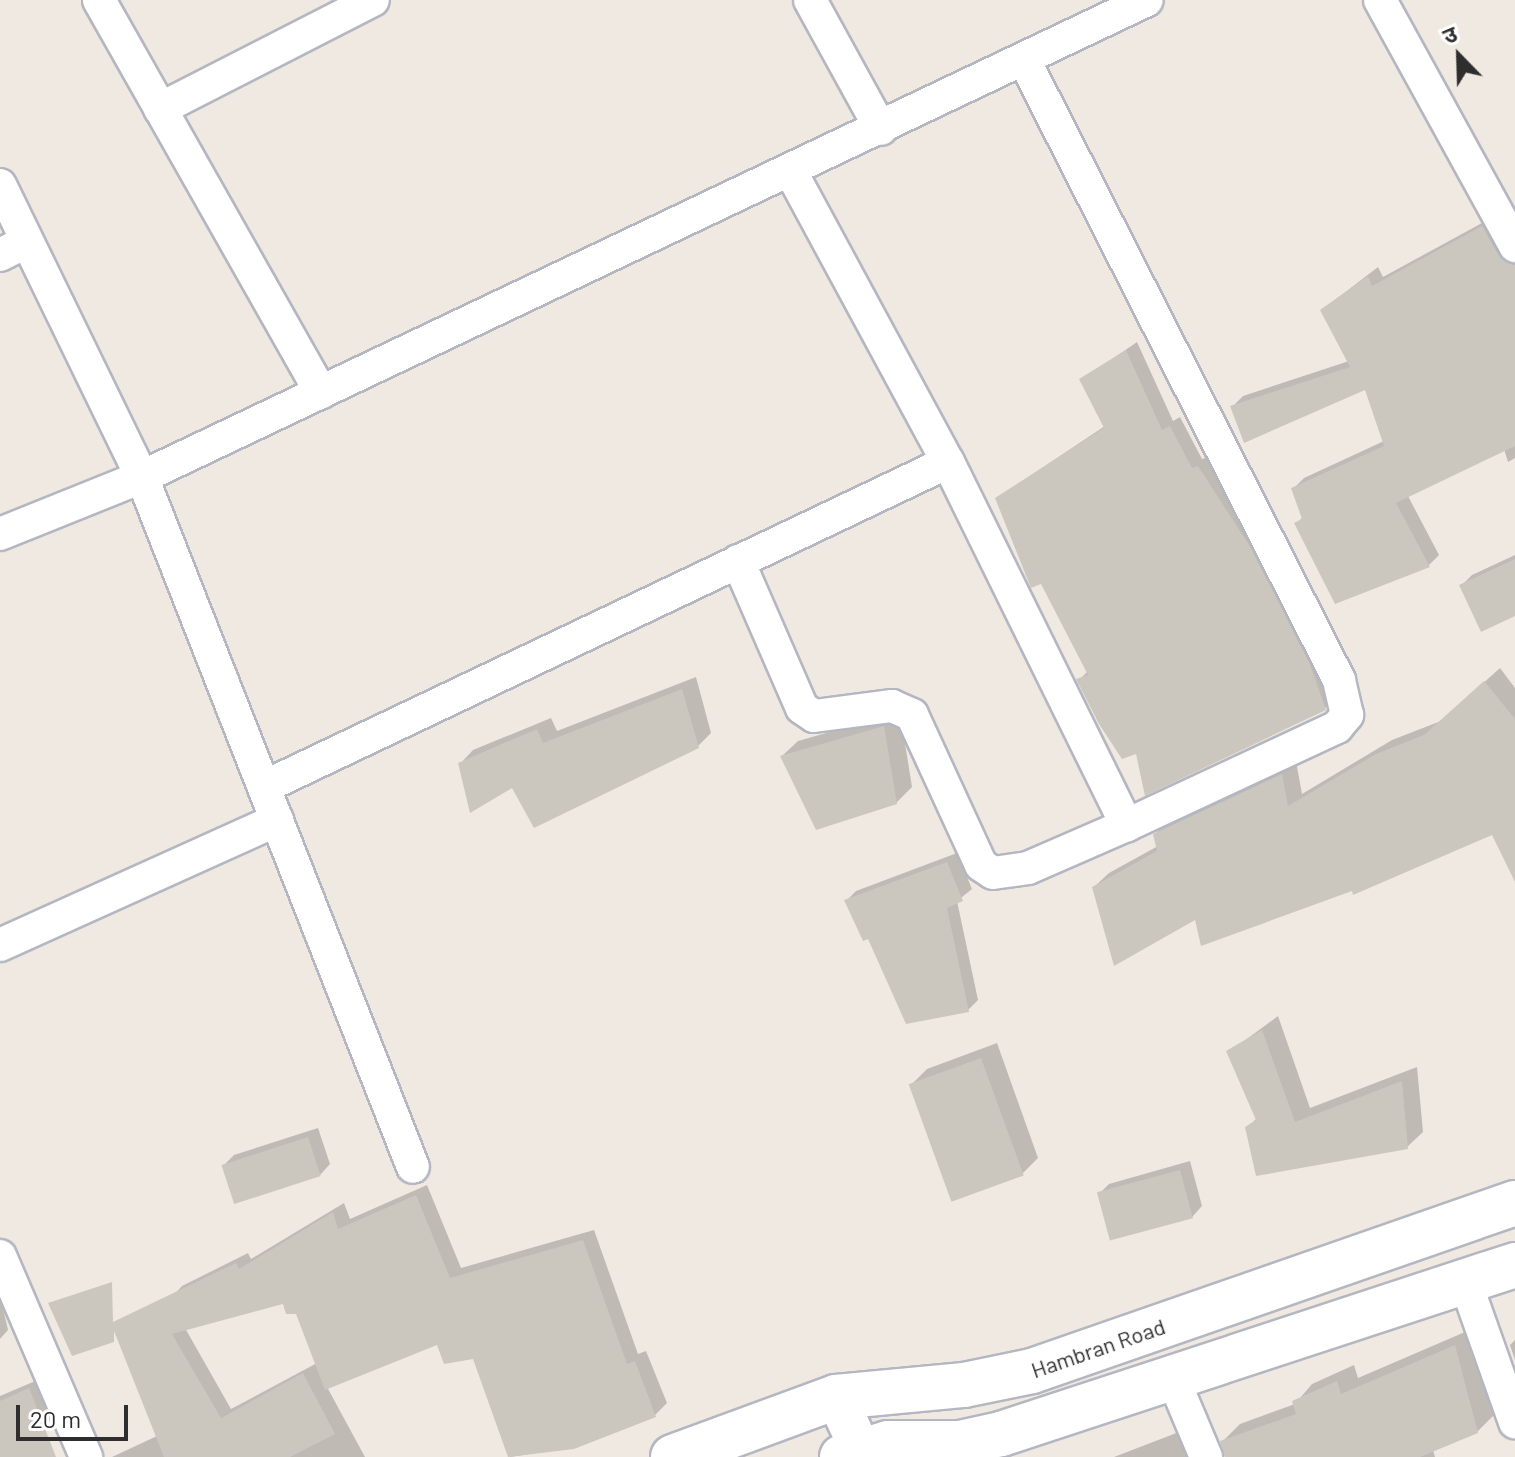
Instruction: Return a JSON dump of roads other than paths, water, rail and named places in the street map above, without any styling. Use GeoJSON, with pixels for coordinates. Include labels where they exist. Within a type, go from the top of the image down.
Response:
{"type":"FeatureCollection","features":[{"type":"Feature","properties":{"kind":"main road","name":"Hambran Road"},"geometry":{"type":"LineString","coordinates":[[673,1457],[836,1397],[964,1385],[1032,1371],[1515,1203]]}},
{"type":"Feature","properties":{"kind":"main road"},"geometry":{"type":"LineString","coordinates":[[856,1455],[1001,1434],[1515,1265]]}},
{"type":"Feature","properties":{"kind":"street"},"geometry":{"type":"LineString","coordinates":[[99,0],[321,393]]}},
{"type":"Feature","properties":{"kind":"street"},"geometry":{"type":"LineString","coordinates":[[160,109],[373,0]]}},
{"type":"Feature","properties":{"kind":"street"},"geometry":{"type":"LineString","coordinates":[[810,0],[881,129]]}},
{"type":"Feature","properties":{"kind":"street"},"geometry":{"type":"LineString","coordinates":[[0,534],[142,477],[1025,62],[1147,0]]}},
{"type":"Feature","properties":{"kind":"street"},"geometry":{"type":"LineString","coordinates":[[1380,0],[1515,246]]}},
{"type":"Feature","properties":{"kind":"street"},"geometry":{"type":"LineString","coordinates":[[738,561],[802,708],[814,716],[892,706],[912,715],[981,865],[993,873],[1028,868],[1127,825],[1327,733],[1347,715],[1346,701],[1025,62]]}},
{"type":"Feature","properties":{"kind":"street"},"geometry":{"type":"LineString","coordinates":[[791,172],[948,462],[1127,825]]}},
{"type":"Feature","properties":{"kind":"street"},"geometry":{"type":"LineString","coordinates":[[0,185],[14,248],[142,477],[413,1167]]}},
{"type":"Feature","properties":{"kind":"street"},"geometry":{"type":"LineString","coordinates":[[264,787],[948,462]]}},
{"type":"Feature","properties":{"kind":"street"},"geometry":{"type":"LineString","coordinates":[[0,945],[277,820]]}},
{"type":"Feature","properties":{"kind":"street"},"geometry":{"type":"LineString","coordinates":[[0,1256],[86,1457]]}},
{"type":"Feature","properties":{"kind":"street"},"geometry":{"type":"LineString","coordinates":[[1465,1281],[1515,1422]]}},
{"type":"Feature","properties":{"kind":"street"},"geometry":{"type":"LineString","coordinates":[[1172,1376],[1206,1457]]}},
{"type":"Feature","properties":{"kind":"street"},"geometry":{"type":"LineString","coordinates":[[836,1397],[856,1455]]}}]}
